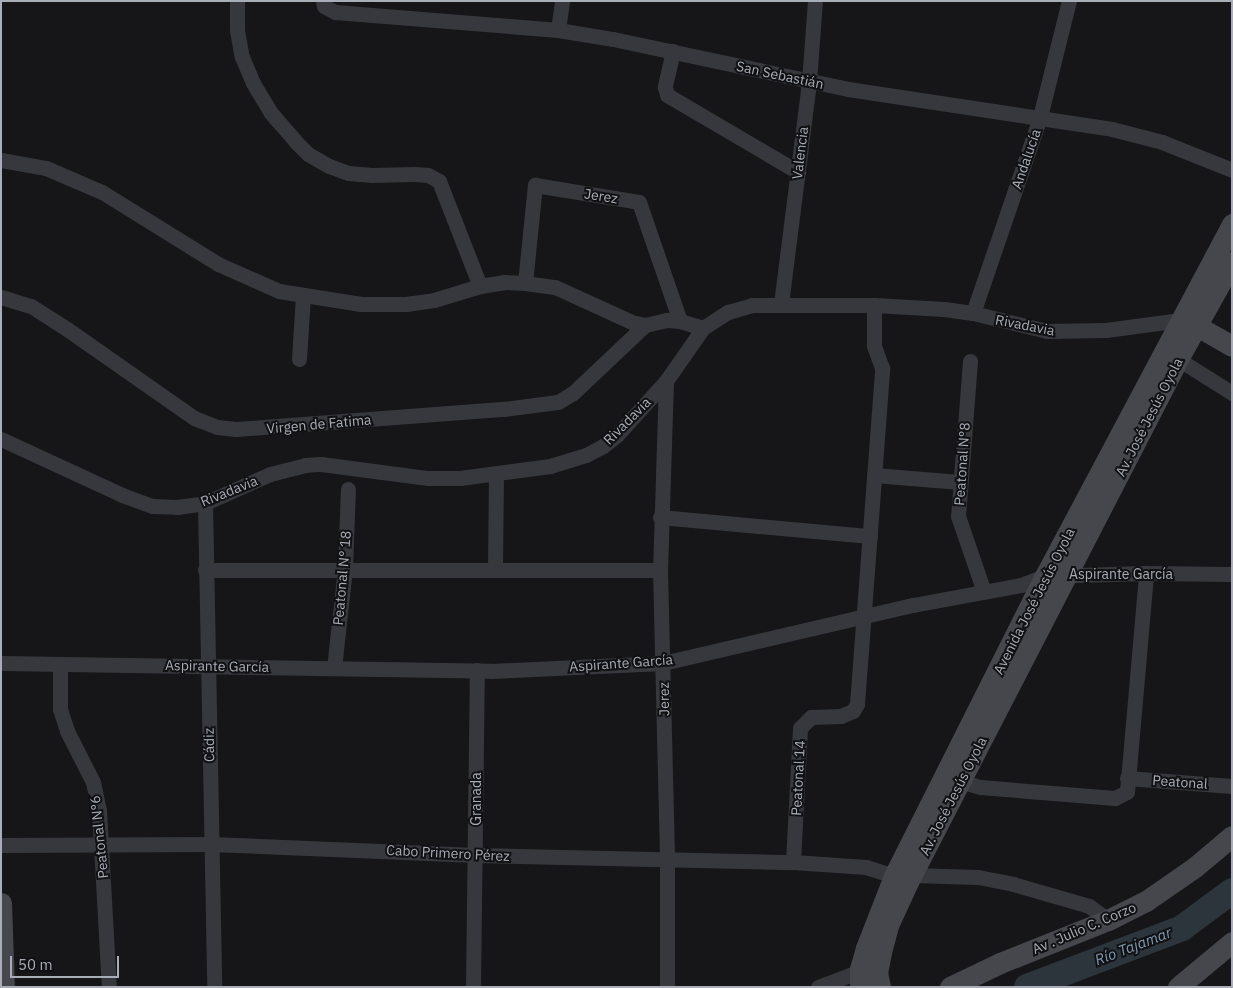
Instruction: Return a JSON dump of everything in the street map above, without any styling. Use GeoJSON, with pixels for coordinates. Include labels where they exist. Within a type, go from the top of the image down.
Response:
{"type":"FeatureCollection","features":[{"type":"Feature","properties":{"kind":"street"},"geometry":{"type":"LineString","coordinates":[[237,1],[237,30],[242,57],[253,83],[271,113],[295,142],[308,154],[329,166],[348,173],[428,175],[439,181],[480,286]]}},
{"type":"Feature","properties":{"kind":"street"},"geometry":{"type":"LineString","coordinates":[[558,30],[562,1]]}},
{"type":"Feature","properties":{"kind":"street","name":"Valencia"},"geometry":{"type":"LineString","coordinates":[[781,304],[809,82],[815,1]]}},
{"type":"Feature","properties":{"kind":"street","name":"Andalucía"},"geometry":{"type":"LineString","coordinates":[[973,313],[1040,117],[1069,1]]}},
{"type":"Feature","properties":{"kind":"street","name":"San Sebastián"},"geometry":{"type":"LineString","coordinates":[[323,4],[335,12],[558,30],[673,51],[809,82],[1112,129],[1162,142],[1232,170]]}},
{"type":"Feature","properties":{"kind":"street"},"geometry":{"type":"LineString","coordinates":[[673,51],[665,87],[667,95],[798,172]]}},
{"type":"Feature","properties":{"kind":"street"},"geometry":{"type":"LineString","coordinates":[[1,160],[46,168],[102,192],[239,275],[279,291],[361,304],[406,304],[434,300],[480,286],[504,282],[525,283],[555,287],[634,324],[645,326],[667,320],[680,321],[703,328]]}},
{"type":"Feature","properties":{"kind":"street","name":"Jerez"},"geometry":{"type":"LineString","coordinates":[[525,283],[535,185],[640,202],[680,321]]}},
{"type":"Feature","properties":{"kind":"street","name":"Avenida José Jesús Oyola"},"geometry":{"type":"LineString","coordinates":[[866,974],[869,939],[903,875],[1045,576],[1189,323],[1232,224]]}},
{"type":"Feature","properties":{"kind":"street","name":"Av. José Jesús Oyola"},"geometry":{"type":"LineString","coordinates":[[1068,574],[1178,360],[1189,323],[1232,262]]}},
{"type":"Feature","properties":{"kind":"street"},"geometry":{"type":"LineString","coordinates":[[299,359],[303,296]]}},
{"type":"Feature","properties":{"kind":"street","name":"Virgen de Fatima"},"geometry":{"type":"LineString","coordinates":[[1,297],[31,306],[60,324],[194,418],[217,427],[236,429],[504,409],[558,402],[573,393],[645,326]]}},
{"type":"Feature","properties":{"kind":"street","name":"Rivadavia"},"geometry":{"type":"LineString","coordinates":[[1,439],[122,495],[152,506],[177,507],[205,503],[270,474],[305,465],[321,464],[428,478],[460,478],[550,466],[586,455],[618,435],[666,381],[703,328],[728,312],[752,305],[874,305],[937,308],[973,313],[1047,331],[1106,330],[1189,323]]}},
{"type":"Feature","properties":{"kind":"street","name":"Peatonal 14"},"geometry":{"type":"LineString","coordinates":[[793,862],[800,728],[811,718],[841,716],[853,711],[857,704],[882,368],[874,346],[874,305]]}},
{"type":"Feature","properties":{"kind":"street"},"geometry":{"type":"LineString","coordinates":[[1189,323],[1232,346]]}},
{"type":"Feature","properties":{"kind":"street"},"geometry":{"type":"LineString","coordinates":[[1178,360],[1232,393]]}},
{"type":"Feature","properties":{"kind":"street","name":"Peatonal N°8"},"geometry":{"type":"LineString","coordinates":[[970,361],[958,516],[984,592]]}},
{"type":"Feature","properties":{"kind":"street","name":"Jerez"},"geometry":{"type":"LineString","coordinates":[[666,381],[660,517],[660,570],[667,859],[667,987]]}},
{"type":"Feature","properties":{"kind":"street"},"geometry":{"type":"LineString","coordinates":[[495,568],[496,474]]}},
{"type":"Feature","properties":{"kind":"street"},"geometry":{"type":"LineString","coordinates":[[874,475],[960,482]]}},
{"type":"Feature","properties":{"kind":"street","name":"Peatonal N° 18"},"geometry":{"type":"LineString","coordinates":[[334,668],[345,569],[348,489]]}},
{"type":"Feature","properties":{"kind":"street","name":"Cádiz"},"geometry":{"type":"LineString","coordinates":[[205,503],[214,987]]}},
{"type":"Feature","properties":{"kind":"street"},"geometry":{"type":"LineString","coordinates":[[660,517],[870,536]]}},
{"type":"Feature","properties":{"kind":"street"},"geometry":{"type":"LineString","coordinates":[[205,570],[495,568],[660,570]]}},
{"type":"Feature","properties":{"kind":"street"},"geometry":{"type":"LineString","coordinates":[[1232,569],[1232,574]]}},
{"type":"Feature","properties":{"kind":"street"},"geometry":{"type":"LineString","coordinates":[[960,781],[980,787],[1115,798],[1127,792],[1146,573]]}},
{"type":"Feature","properties":{"kind":"street","name":"Aspirante García"},"geometry":{"type":"LineString","coordinates":[[1,663],[477,670],[663,663],[864,616],[1021,585],[1045,576],[1146,573],[1232,574]]}},
{"type":"Feature","properties":{"kind":"street","name":"Avenida José Jesús Oyola"},"geometry":{"type":"LineString","coordinates":[[1048,611],[1068,574]]}},
{"type":"Feature","properties":{"kind":"street","name":"Av. José Jesús Oyola"},"geometry":{"type":"LineString","coordinates":[[903,875],[960,781],[1048,611]]}},
{"type":"Feature","properties":{"kind":"street","name":"Peatonal N°6"},"geometry":{"type":"LineString","coordinates":[[60,664],[60,709],[67,731],[93,782],[99,810],[109,987]]}},
{"type":"Feature","properties":{"kind":"street","name":"Granada"},"geometry":{"type":"LineString","coordinates":[[473,987],[477,670]]}},
{"type":"Feature","properties":{"kind":"street","name":"Peatonal"},"geometry":{"type":"LineString","coordinates":[[1128,778],[1232,786]]}},
{"type":"Feature","properties":{"kind":"street","name":"Av . Julio C. Corzo"},"geometry":{"type":"LineString","coordinates":[[950,987],[1000,964],[1108,920],[1154,896],[1195,867],[1232,836]]}},
{"type":"Feature","properties":{"kind":"street","name":"Cabo Primero Pérez"},"geometry":{"type":"LineString","coordinates":[[1,845],[211,844],[476,855],[793,862],[866,867],[903,875],[978,877],[1013,884],[1089,906],[1108,920]]}},
{"type":"Feature","properties":{"kind":"street"},"geometry":{"type":"LineString","coordinates":[[1,903],[4,987]]}},
{"type":"Feature","properties":{"kind":"street"},"geometry":{"type":"LineString","coordinates":[[1178,987],[1232,942]]}},
{"type":"Feature","properties":{"kind":"street"},"geometry":{"type":"LineString","coordinates":[[818,987],[866,974],[880,987]]}},
{"type":"Feature","properties":{"kind":"waterway","name":"Río Tajamar"},"geometry":{"type":"LineString","coordinates":[[1027,987],[1182,928],[1232,891]]}}]}
